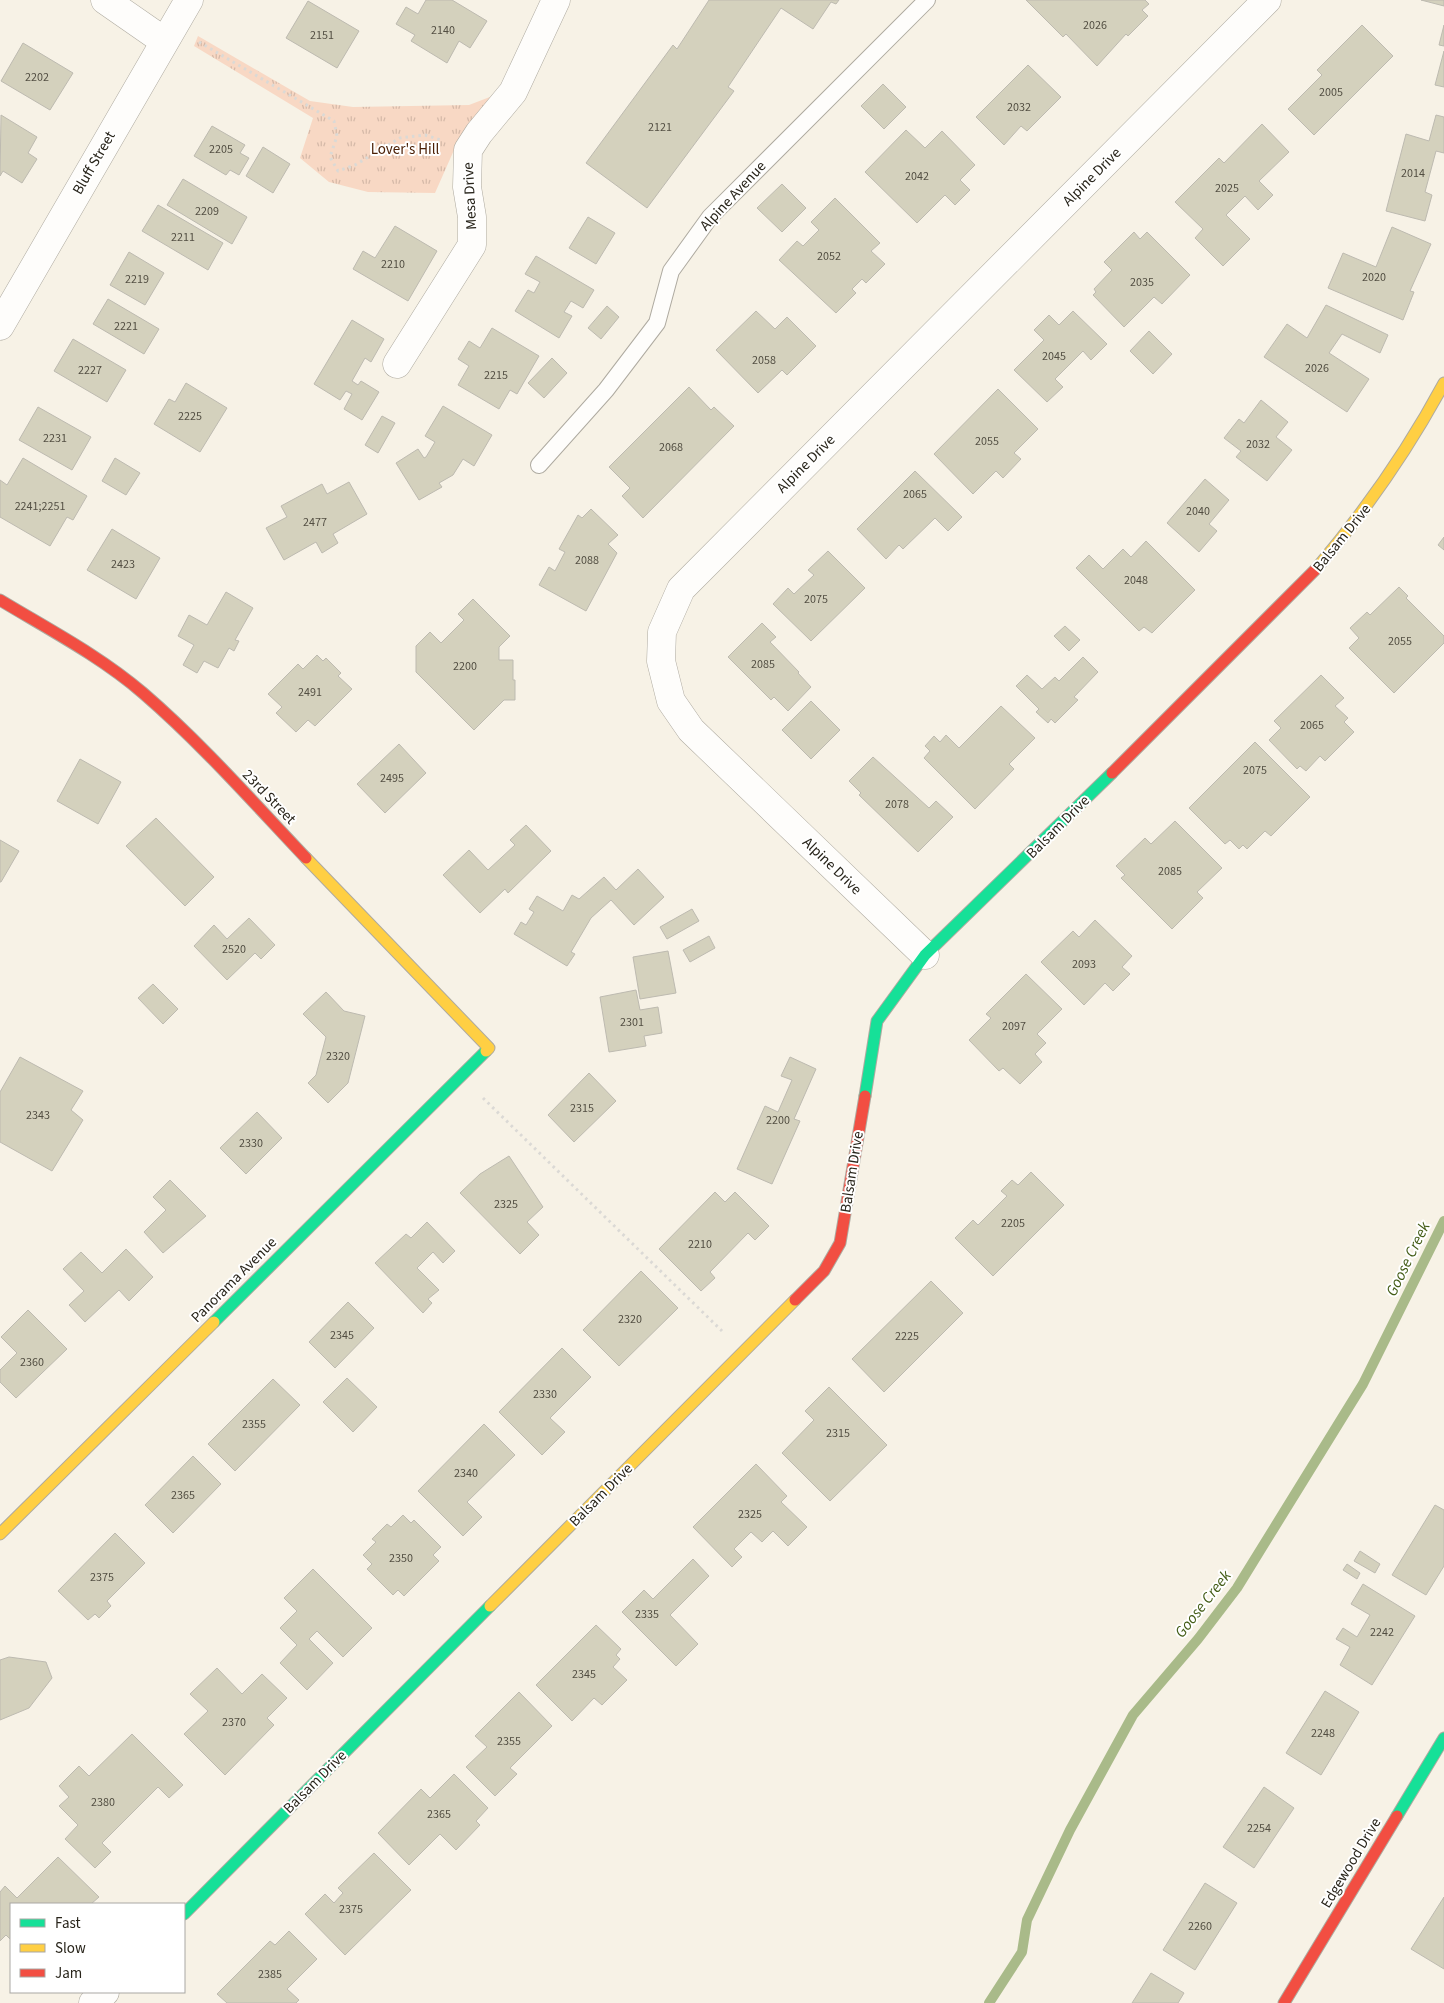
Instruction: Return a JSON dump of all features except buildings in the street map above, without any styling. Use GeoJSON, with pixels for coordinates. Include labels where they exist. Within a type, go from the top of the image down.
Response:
{"type":"FeatureCollection","features":[{"type":"Feature","properties":{"kind":"street"},"geometry":{"type":"LineString","coordinates":[[105,0],[168,34]]}},
{"type":"Feature","properties":{"kind":"street","name":"Bluff Street"},"geometry":{"type":"LineString","coordinates":[[0,326],[189,0]]}},
{"type":"Feature","properties":{"kind":"street","name":"Mesa Drive"},"geometry":{"type":"LineString","coordinates":[[397,364],[472,245],[472,217],[467,187],[468,150],[478,133],[513,92],[556,0]]}},
{"type":"Feature","properties":{"kind":"street","name":"Alpine Drive"},"geometry":{"type":"LineString","coordinates":[[925,955],[691,730],[671,701],[661,661],[662,632],[681,589],[1266,0]]}},
{"type":"Feature","properties":{"kind":"street","name":"Balsam Drive"},"geometry":{"type":"LineString","coordinates":[[185,1913],[824,1272],[840,1243],[877,1021],[925,955],[985,899],[1310,577],[1359,518],[1414,438],[1444,383]]}},
{"type":"Feature","properties":{"kind":"street","name":"23rd Street"},"geometry":{"type":"LineString","coordinates":[[0,600],[94,658],[142,692],[186,733],[489,1048]]}},
{"type":"Feature","properties":{"kind":"street","name":"Panorama Avenue"},"geometry":{"type":"LineString","coordinates":[[0,1534],[489,1048]]}},
{"type":"Feature","properties":{"kind":"street","name":"Edgewood Drive"},"geometry":{"type":"LineString","coordinates":[[1284,2003],[1444,1738]]}},
{"type":"Feature","properties":{"kind":"street"},"geometry":{"type":"LineString","coordinates":[[93,2003],[104,1993]]}},
{"type":"Feature","properties":{"kind":"lane","name":"Alpine Avenue"},"geometry":{"type":"LineString","coordinates":[[539,464],[606,390],[658,323],[671,271],[710,217],[927,0]]}},
{"type":"Feature","properties":{"kind":"path"},"geometry":{"type":"LineString","coordinates":[[168,34],[334,121],[336,136],[330,157],[338,171],[356,165],[400,138],[425,135],[468,150]]}},
{"type":"Feature","properties":{"kind":"path"},"geometry":{"type":"LineString","coordinates":[[461,1077],[743,1352]]}},
{"type":"Feature","properties":{"kind":"green space","name":"Lover's Hill"},"geometry":{"type":"Polygon","coordinates":[[[198,36],[310,101],[353,107],[469,105],[495,95],[458,141],[435,193],[368,192],[329,182],[300,158],[313,118],[194,46],[198,36]]]}},
{"type":"Feature","properties":{"kind":"waterway","name":"Goose Creek"},"geometry":{"type":"LineString","coordinates":[[989,2003],[1022,1952],[1027,1920],[1070,1830],[1133,1715],[1198,1639],[1237,1588],[1363,1384],[1444,1221]]}},
{"type":"Feature","properties":{"kind":"traffic: fast"},"geometry":{"type":"LineString","coordinates":[[865,1096],[877,1021],[925,955],[1112,773]]}},
{"type":"Feature","properties":{"kind":"traffic: fast"},"geometry":{"type":"LineString","coordinates":[[214,1322],[486,1051]]}},
{"type":"Feature","properties":{"kind":"traffic: fast"},"geometry":{"type":"LineString","coordinates":[[185,1913],[490,1606]]}},
{"type":"Feature","properties":{"kind":"traffic: fast"},"geometry":{"type":"LineString","coordinates":[[1397,1816],[1444,1738]]}},
{"type":"Feature","properties":{"kind":"traffic: slow"},"geometry":{"type":"LineString","coordinates":[[1317,568],[1352,524],[1401,456],[1444,383]]}},
{"type":"Feature","properties":{"kind":"traffic: slow"},"geometry":{"type":"LineString","coordinates":[[306,858],[489,1048],[486,1051]]}},
{"type":"Feature","properties":{"kind":"traffic: slow"},"geometry":{"type":"LineString","coordinates":[[490,1606],[795,1300]]}},
{"type":"Feature","properties":{"kind":"traffic: slow"},"geometry":{"type":"LineString","coordinates":[[0,1534],[214,1322]]}},
{"type":"Feature","properties":{"kind":"traffic: jam"},"geometry":{"type":"LineString","coordinates":[[1112,773],[1317,568]]}},
{"type":"Feature","properties":{"kind":"traffic: jam"},"geometry":{"type":"LineString","coordinates":[[0,600],[92,655],[143,693],[206,752],[306,858]]}},
{"type":"Feature","properties":{"kind":"traffic: jam"},"geometry":{"type":"LineString","coordinates":[[795,1300],[824,1271],[840,1243],[865,1096]]}},
{"type":"Feature","properties":{"kind":"traffic: jam"},"geometry":{"type":"LineString","coordinates":[[1284,2003],[1397,1816]]}}]}
